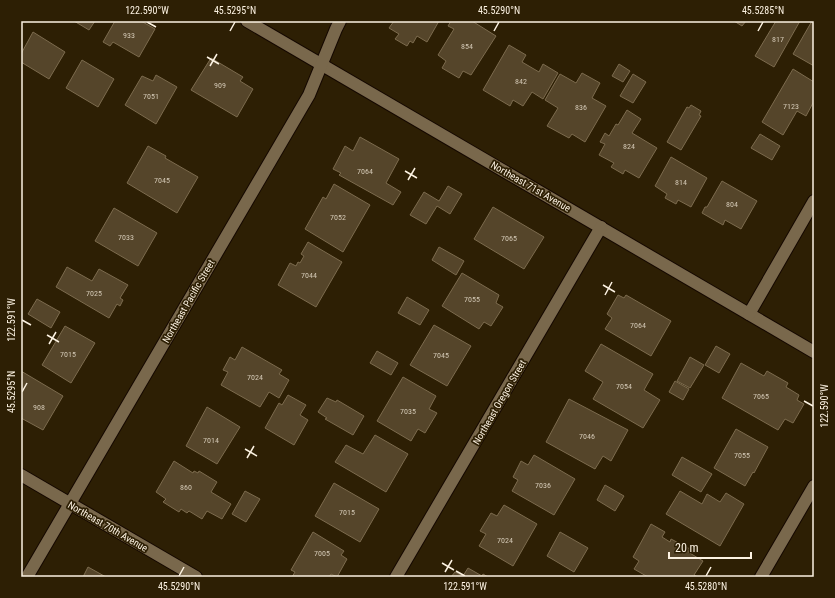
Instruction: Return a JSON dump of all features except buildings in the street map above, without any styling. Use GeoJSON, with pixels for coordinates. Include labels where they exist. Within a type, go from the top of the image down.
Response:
{"type":"FeatureCollection","features":[{"type":"Feature","properties":{"kind":"street","name":"Northeast 71st Avenue"},"geometry":{"type":"LineString","coordinates":[[247,21],[814,352]]}},
{"type":"Feature","properties":{"kind":"street","name":"Northeast Pacific Street"},"geometry":{"type":"LineString","coordinates":[[27,577],[309,95],[340,21]]}},
{"type":"Feature","properties":{"kind":"street"},"geometry":{"type":"LineString","coordinates":[[749,314],[814,201]]}},
{"type":"Feature","properties":{"kind":"street","name":"Northeast Oregon Street"},"geometry":{"type":"LineString","coordinates":[[396,577],[601,227]]}},
{"type":"Feature","properties":{"kind":"street","name":"Northeast 70th Avenue"},"geometry":{"type":"LineString","coordinates":[[21,475],[196,577]]}},
{"type":"Feature","properties":{"kind":"street"},"geometry":{"type":"LineString","coordinates":[[761,577],[814,486]]}}]}
